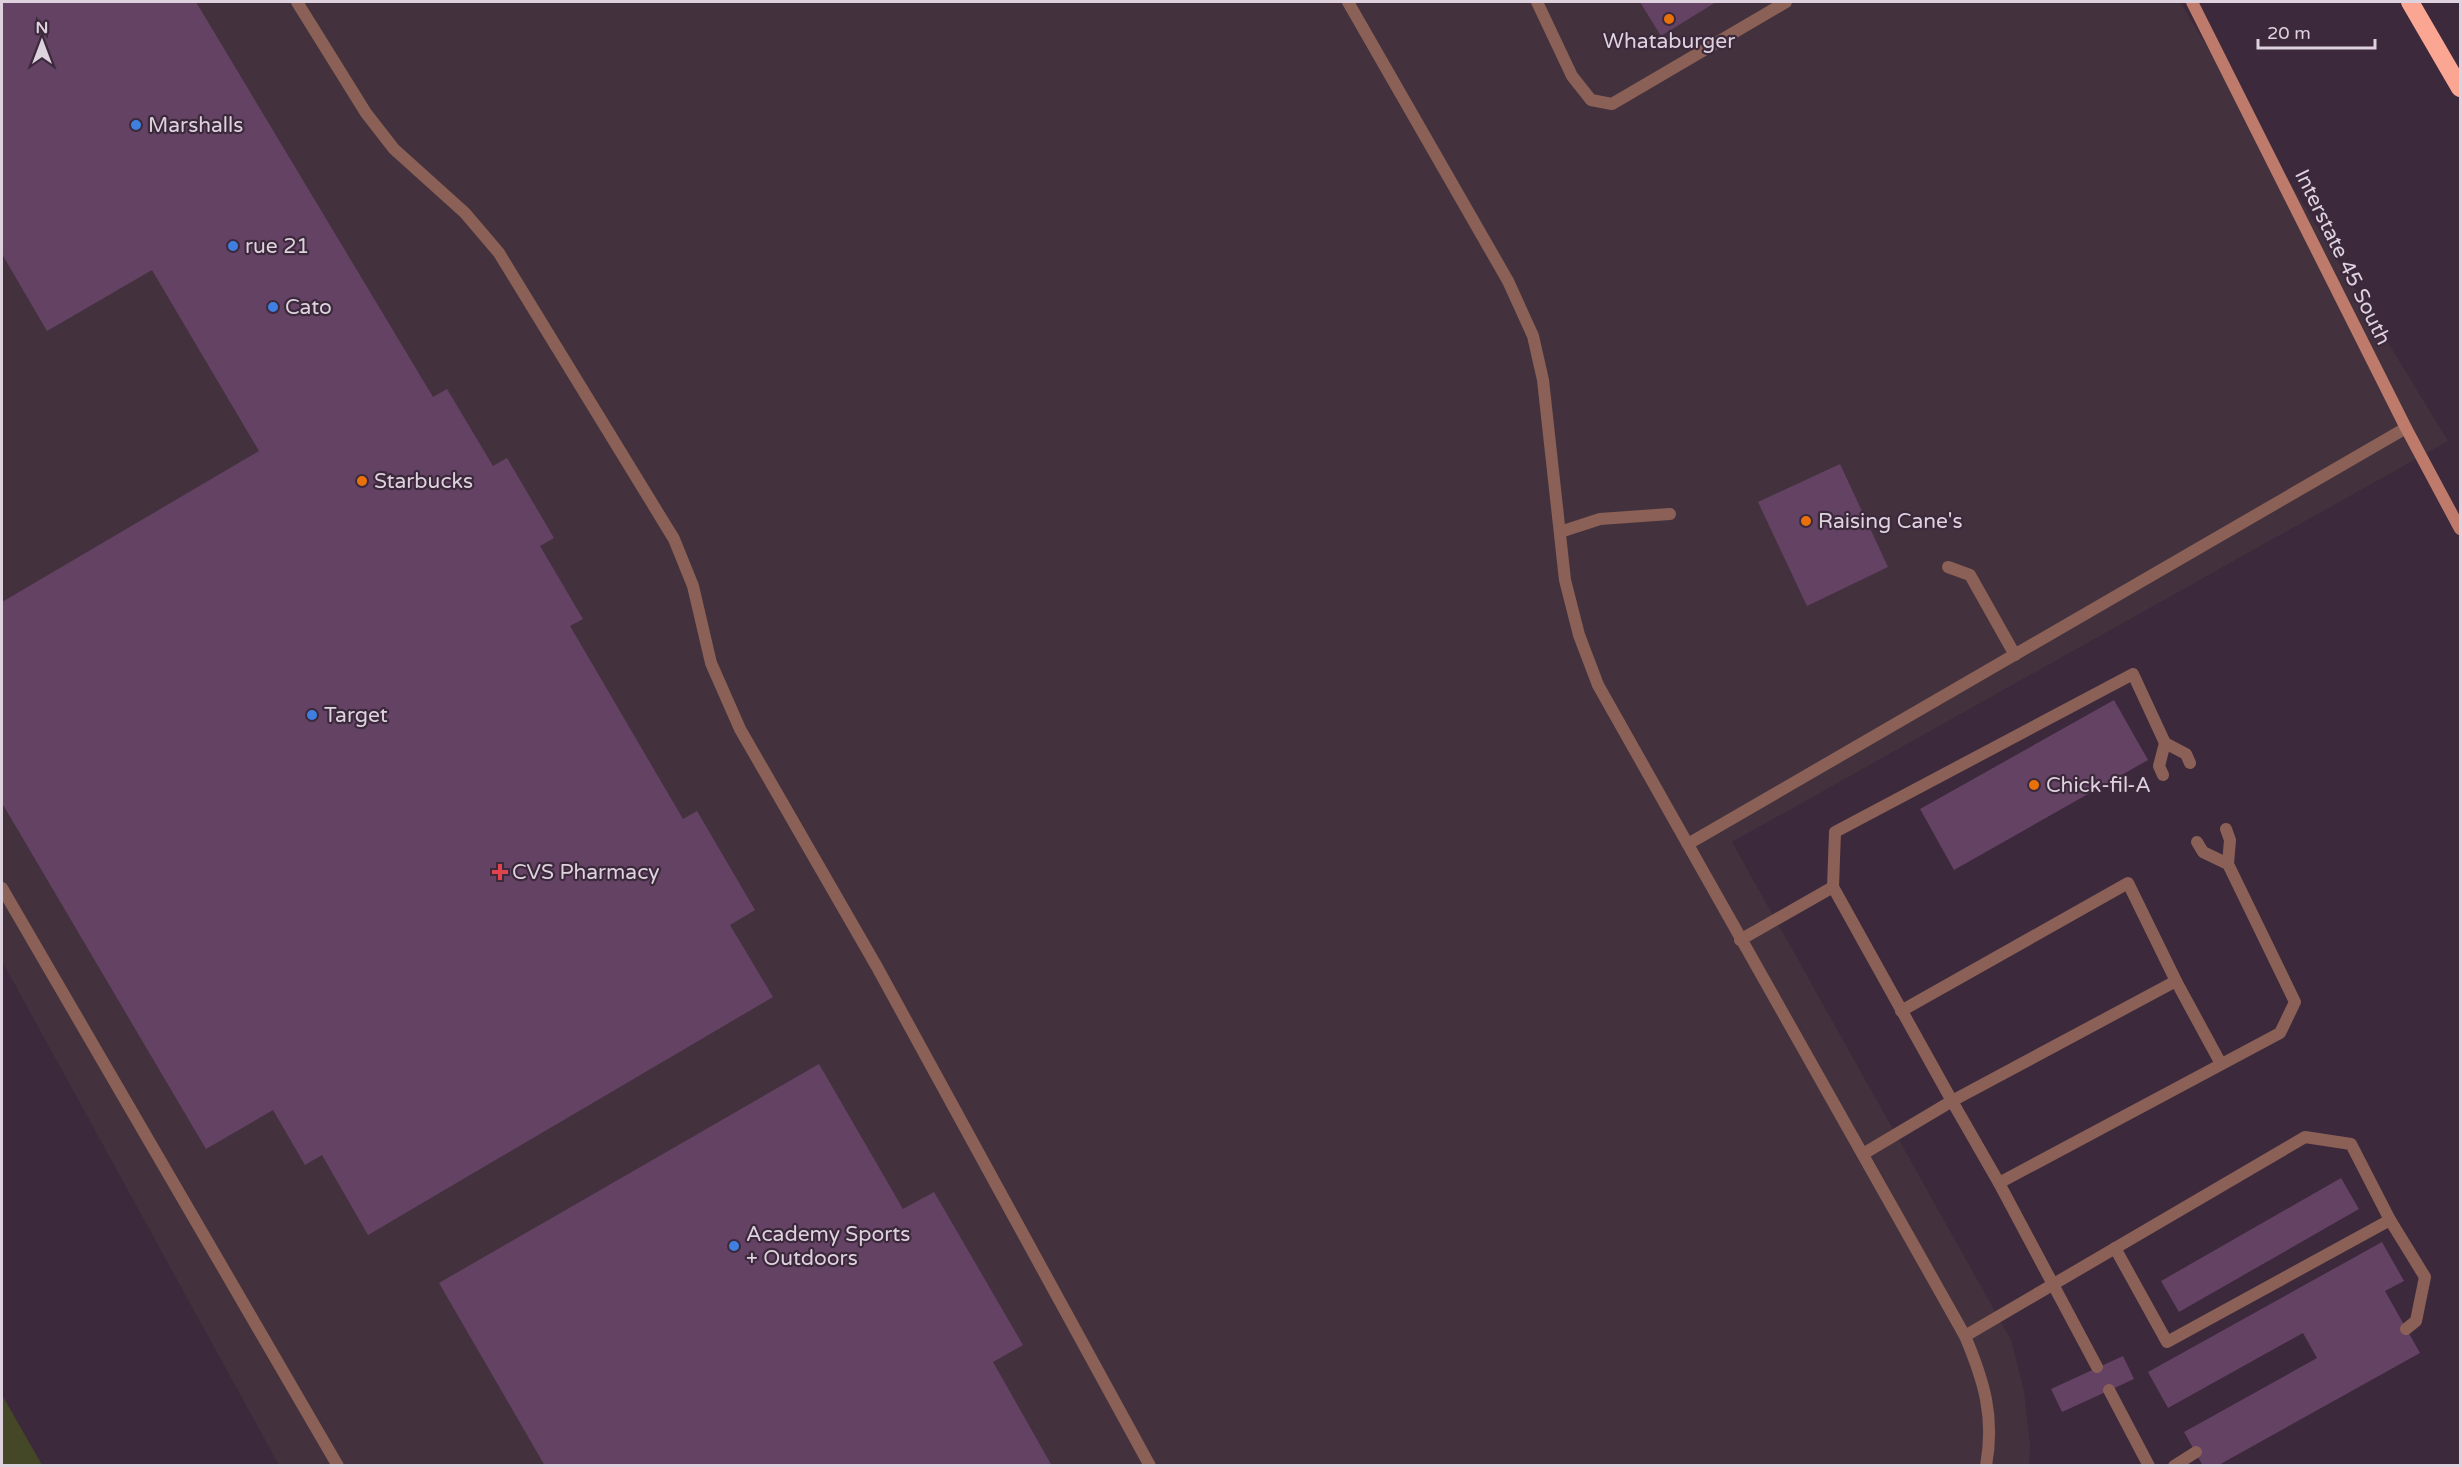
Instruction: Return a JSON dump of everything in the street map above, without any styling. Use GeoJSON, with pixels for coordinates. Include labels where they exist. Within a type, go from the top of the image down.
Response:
{"type":"FeatureCollection","features":[{"type":"Feature","properties":{"kind":"highway"},"geometry":{"type":"LineString","coordinates":[[2410,2],[2460,88]]}},
{"type":"Feature","properties":{"kind":"main road","name":"Interstate 45 South"},"geometry":{"type":"LineString","coordinates":[[2192,2],[2406,428],[2460,529]]}},
{"type":"Feature","properties":{"kind":"street"},"geometry":{"type":"LineString","coordinates":[[297,2],[366,113],[394,149],[465,213],[499,253],[674,539],[693,586],[711,663],[740,729],[877,967],[1150,1466]]}},
{"type":"Feature","properties":{"kind":"street"},"geometry":{"type":"LineString","coordinates":[[1348,2],[1508,281],[1533,336],[1543,380],[1568,591],[1579,635],[1598,685],[1965,1336],[1980,1371],[1990,1416],[1986,1466]]}},
{"type":"Feature","properties":{"kind":"street"},"geometry":{"type":"LineString","coordinates":[[1537,2],[1572,76],[1591,100],[1612,104],[1786,2]]}},
{"type":"Feature","properties":{"kind":"street"},"geometry":{"type":"LineString","coordinates":[[1688,844],[2406,428]]}},
{"type":"Feature","properties":{"kind":"street"},"geometry":{"type":"LineString","coordinates":[[1560,532],[1600,519],[1670,514]]}},
{"type":"Feature","properties":{"kind":"street"},"geometry":{"type":"LineString","coordinates":[[1948,567],[1970,575],[2014,655]]}},
{"type":"Feature","properties":{"kind":"street"},"geometry":{"type":"LineString","coordinates":[[2097,1368],[1999,1183],[1833,887],[1835,832],[2133,674],[2165,743],[2186,754],[2190,762]]}},
{"type":"Feature","properties":{"kind":"street"},"geometry":{"type":"LineString","coordinates":[[2163,775],[2158,766],[2165,743]]}},
{"type":"Feature","properties":{"kind":"street"},"geometry":{"type":"LineString","coordinates":[[1999,1183],[2280,1033],[2295,1002],[2228,864],[2230,840],[2226,829]]}},
{"type":"Feature","properties":{"kind":"street"},"geometry":{"type":"LineString","coordinates":[[2197,842],[2203,852],[2228,864]]}},
{"type":"Feature","properties":{"kind":"street"},"geometry":{"type":"LineString","coordinates":[[1901,1011],[2128,883],[2176,981],[2221,1064]]}},
{"type":"Feature","properties":{"kind":"street"},"geometry":{"type":"LineString","coordinates":[[1740,940],[1833,887]]}},
{"type":"Feature","properties":{"kind":"street"},"geometry":{"type":"LineString","coordinates":[[2,888],[338,1466]]}},
{"type":"Feature","properties":{"kind":"street"},"geometry":{"type":"LineString","coordinates":[[1863,1154],[1952,1101],[2176,981]]}},
{"type":"Feature","properties":{"kind":"street"},"geometry":{"type":"LineString","coordinates":[[1965,1336],[2305,1137],[2351,1144],[2390,1220],[2425,1277],[2416,1322],[2406,1329]]}},
{"type":"Feature","properties":{"kind":"street"},"geometry":{"type":"LineString","coordinates":[[2115,1248],[2168,1342],[2390,1220]]}},
{"type":"Feature","properties":{"kind":"street"},"geometry":{"type":"LineString","coordinates":[[2109,1390],[2149,1466]]}},
{"type":"Feature","properties":{"kind":"street"},"geometry":{"type":"LineString","coordinates":[[2174,1466],[2196,1452]]}},
{"type":"Feature","properties":{"kind":"shaded area"},"geometry":{"type":"Polygon","coordinates":[[[2,2],[2180,2],[2448,441],[1732,842],[2011,1340],[2024,1391],[2030,1445],[2029,1465],[279,1465],[2,961],[2,2]]]}},
{"type":"Feature","properties":{"kind":"green space"},"geometry":{"type":"Polygon","coordinates":[[[2,1395],[42,1465],[2,1465],[2,1395]]]}},
{"type":"Feature","properties":{"kind":"building","name":"Target"},"geometry":{"type":"Polygon","coordinates":[[[2,2],[196,2],[433,397],[447,389],[493,466],[507,458],[554,538],[540,546],[583,619],[570,626],[683,819],[697,811],[755,910],[730,925],[773,997],[368,1235],[322,1155],[305,1165],[273,1110],[206,1149],[2,803],[2,602],[259,451],[152,270],[47,331],[2,254],[2,2]]]}},
{"type":"Feature","properties":{"kind":"building","name":"Whataburger"},"geometry":{"type":"Polygon","coordinates":[[[1640,2],[1716,2],[1661,36],[1640,2]]]}},
{"type":"Feature","properties":{"kind":"building"},"geometry":{"type":"Polygon","coordinates":[[[1840,464],[1888,567],[1807,606],[1758,502],[1840,464]]]}},
{"type":"Feature","properties":{"kind":"building","name":"Chick-fil-A"},"geometry":{"type":"Polygon","coordinates":[[[2114,700],[2148,760],[1954,870],[1920,809],[2114,700]]]}},
{"type":"Feature","properties":{"kind":"building","name":"Academy Sports + Outdoors"},"geometry":{"type":"Polygon","coordinates":[[[819,1064],[903,1209],[934,1192],[1023,1345],[993,1362],[1052,1466],[545,1466],[439,1283],[819,1064]]]}},
{"type":"Feature","properties":{"kind":"building"},"geometry":{"type":"Polygon","coordinates":[[[2341,1178],[2359,1209],[2179,1312],[2161,1281],[2341,1178]]]}},
{"type":"Feature","properties":{"kind":"building"},"geometry":{"type":"Polygon","coordinates":[[[2382,1242],[2404,1281],[2385,1291],[2420,1353],[2217,1466],[2203,1466],[2184,1432],[2317,1358],[2303,1333],[2168,1408],[2148,1372],[2382,1242]]]}},
{"type":"Feature","properties":{"kind":"building"},"geometry":{"type":"Polygon","coordinates":[[[2123,1356],[2134,1379],[2062,1412],[2051,1389],[2123,1356]]]}},
{"type":"Feature","properties":{"kind":"place","name":"Whataburger"},"geometry":{"type":"Point","coordinates":[1669,19]}},
{"type":"Feature","properties":{"kind":"place","name":"Marshalls"},"geometry":{"type":"Point","coordinates":[136,125]}},
{"type":"Feature","properties":{"kind":"place","name":"rue 21"},"geometry":{"type":"Point","coordinates":[233,246]}},
{"type":"Feature","properties":{"kind":"place","name":"Cato"},"geometry":{"type":"Point","coordinates":[273,307]}},
{"type":"Feature","properties":{"kind":"place","name":"Starbucks"},"geometry":{"type":"Point","coordinates":[362,481]}},
{"type":"Feature","properties":{"kind":"place","name":"Raising Cane's"},"geometry":{"type":"Point","coordinates":[1806,521]}},
{"type":"Feature","properties":{"kind":"place","name":"Target"},"geometry":{"type":"Point","coordinates":[312,715]}},
{"type":"Feature","properties":{"kind":"place","name":"Chick-fil-A"},"geometry":{"type":"Point","coordinates":[2034,785]}},
{"type":"Feature","properties":{"kind":"place","name":"CVS Pharmacy"},"geometry":{"type":"Point","coordinates":[500,872]}},
{"type":"Feature","properties":{"kind":"place","name":"Academy Sports + Outdoors"},"geometry":{"type":"Point","coordinates":[734,1246]}}]}
